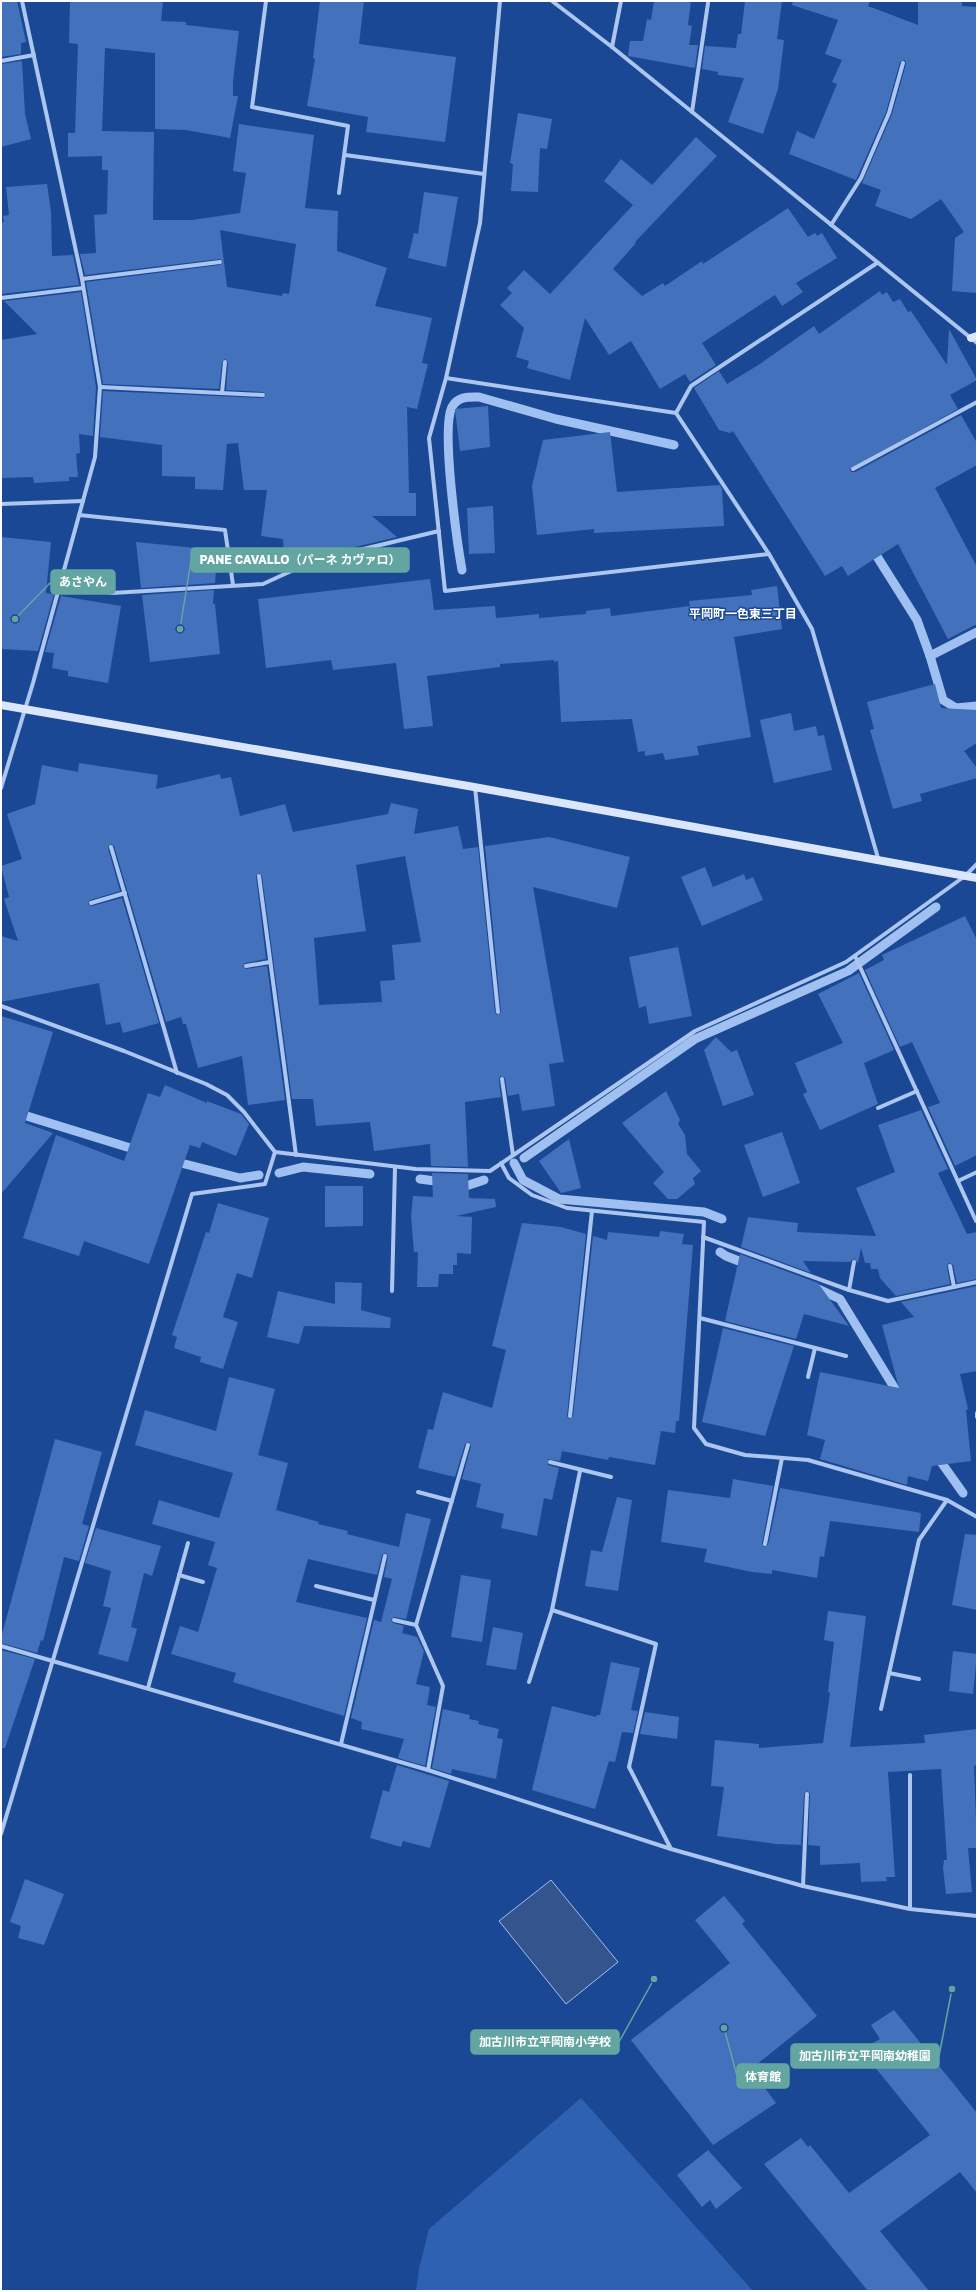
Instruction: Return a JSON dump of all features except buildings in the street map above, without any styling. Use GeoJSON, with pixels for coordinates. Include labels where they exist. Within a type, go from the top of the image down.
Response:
{"type":"FeatureCollection","features":[{"type":"Feature","properties":{"kind":"street"},"geometry":{"type":"LineString","coordinates":[[1,788],[25,709],[95,457],[100,386],[82,279],[22,1]]}},
{"type":"Feature","properties":{"kind":"street"},"geometry":{"type":"LineString","coordinates":[[266,1],[252,108],[348,126],[339,193]]}},
{"type":"Feature","properties":{"kind":"street"},"geometry":{"type":"LineString","coordinates":[[500,1],[480,223],[446,378],[430,438],[446,591],[769,554]]}},
{"type":"Feature","properties":{"kind":"street"},"geometry":{"type":"LineString","coordinates":[[552,1],[612,47],[877,263],[975,339]]}},
{"type":"Feature","properties":{"kind":"street"},"geometry":{"type":"LineString","coordinates":[[612,47],[621,1]]}},
{"type":"Feature","properties":{"kind":"street"},"geometry":{"type":"LineString","coordinates":[[692,112],[708,3]]}},
{"type":"Feature","properties":{"kind":"street"},"geometry":{"type":"LineString","coordinates":[[1,61],[34,55]]}},
{"type":"Feature","properties":{"kind":"street"},"geometry":{"type":"LineString","coordinates":[[831,225],[861,178],[890,113],[903,63]]}},
{"type":"Feature","properties":{"kind":"street"},"geometry":{"type":"LineString","coordinates":[[345,155],[484,174]]}},
{"type":"Feature","properties":{"kind":"street"},"geometry":{"type":"LineString","coordinates":[[82,279],[220,262]]}},
{"type":"Feature","properties":{"kind":"street"},"geometry":{"type":"LineString","coordinates":[[676,413],[691,386],[877,263]]}},
{"type":"Feature","properties":{"kind":"street"},"geometry":{"type":"LineString","coordinates":[[1,298],[83,288]]}},
{"type":"Feature","properties":{"kind":"street"},"geometry":{"type":"LineString","coordinates":[[222,393],[225,362]]}},
{"type":"Feature","properties":{"kind":"street"},"geometry":{"type":"LineString","coordinates":[[446,378],[676,413],[769,554],[812,629],[878,858]]}},
{"type":"Feature","properties":{"kind":"street"},"geometry":{"type":"LineString","coordinates":[[100,386],[263,395]]}},
{"type":"Feature","properties":{"kind":"street"},"geometry":{"type":"LineString","coordinates":[[853,469],[977,402]]}},
{"type":"Feature","properties":{"kind":"street"},"geometry":{"type":"LineString","coordinates":[[1,504],[83,501]]}},
{"type":"Feature","properties":{"kind":"street"},"geometry":{"type":"LineString","coordinates":[[79,515],[225,530],[233,586]]}},
{"type":"Feature","properties":{"kind":"street"},"geometry":{"type":"LineString","coordinates":[[60,582],[112,593],[263,584],[313,561],[439,531]]}},
{"type":"Feature","properties":{"kind":"street"},"geometry":{"type":"LineString","coordinates":[[1,705],[474,786],[878,858],[977,878]]}},
{"type":"Feature","properties":{"kind":"street"},"geometry":{"type":"LineString","coordinates":[[474,786],[498,1012]]}},
{"type":"Feature","properties":{"kind":"street"},"geometry":{"type":"LineString","coordinates":[[111,847],[177,1073]]}},
{"type":"Feature","properties":{"kind":"street"},"geometry":{"type":"LineString","coordinates":[[1,1006],[124,1051],[206,1084],[227,1095],[244,1112],[275,1152],[416,1169],[490,1171],[695,1031],[846,962],[965,876],[977,864]]}},
{"type":"Feature","properties":{"kind":"street"},"geometry":{"type":"LineString","coordinates":[[259,876],[296,1155]]}},
{"type":"Feature","properties":{"kind":"street"},"geometry":{"type":"LineString","coordinates":[[91,903],[125,893]]}},
{"type":"Feature","properties":{"kind":"street"},"geometry":{"type":"LineString","coordinates":[[855,956],[976,1221]]}},
{"type":"Feature","properties":{"kind":"street"},"geometry":{"type":"LineString","coordinates":[[246,966],[270,962]]}},
{"type":"Feature","properties":{"kind":"street"},"geometry":{"type":"LineString","coordinates":[[502,1079],[513,1155]]}},
{"type":"Feature","properties":{"kind":"street"},"geometry":{"type":"LineString","coordinates":[[878,1108],[917,1091]]}},
{"type":"Feature","properties":{"kind":"street"},"geometry":{"type":"LineString","coordinates":[[1,1834],[192,1194],[265,1184],[275,1152]]}},
{"type":"Feature","properties":{"kind":"street"},"geometry":{"type":"LineString","coordinates":[[500,1164],[508,1178],[532,1195],[567,1208],[704,1222],[694,1428],[706,1444],[744,1455],[808,1460],[946,1500],[977,1517]]}},
{"type":"Feature","properties":{"kind":"street"},"geometry":{"type":"LineString","coordinates":[[392,1291],[395,1167]]}},
{"type":"Feature","properties":{"kind":"street"},"geometry":{"type":"LineString","coordinates":[[958,1180],[977,1172]]}},
{"type":"Feature","properties":{"kind":"street"},"geometry":{"type":"LineString","coordinates":[[570,1416],[592,1211]]}},
{"type":"Feature","properties":{"kind":"street"},"geometry":{"type":"LineString","coordinates":[[703,1237],[849,1290],[888,1301],[977,1282]]}},
{"type":"Feature","properties":{"kind":"street"},"geometry":{"type":"LineString","coordinates":[[849,1290],[854,1262]]}},
{"type":"Feature","properties":{"kind":"street"},"geometry":{"type":"LineString","coordinates":[[950,1266],[954,1287]]}},
{"type":"Feature","properties":{"kind":"street"},"geometry":{"type":"LineString","coordinates":[[700,1318],[846,1356]]}},
{"type":"Feature","properties":{"kind":"street"},"geometry":{"type":"LineString","coordinates":[[808,1377],[814,1348]]}},
{"type":"Feature","properties":{"kind":"street"},"geometry":{"type":"LineString","coordinates":[[428,1770],[443,1686],[416,1624],[468,1445]]}},
{"type":"Feature","properties":{"kind":"street"},"geometry":{"type":"LineString","coordinates":[[766,1544],[782,1458]]}},
{"type":"Feature","properties":{"kind":"street"},"geometry":{"type":"LineString","coordinates":[[550,1462],[611,1478]]}},
{"type":"Feature","properties":{"kind":"street"},"geometry":{"type":"LineString","coordinates":[[529,1682],[552,1610],[580,1471]]}},
{"type":"Feature","properties":{"kind":"street"},"geometry":{"type":"LineString","coordinates":[[418,1492],[452,1501]]}},
{"type":"Feature","properties":{"kind":"street"},"geometry":{"type":"LineString","coordinates":[[881,1709],[919,1540],[946,1500]]}},
{"type":"Feature","properties":{"kind":"street"},"geometry":{"type":"LineString","coordinates":[[148,1688],[188,1543]]}},
{"type":"Feature","properties":{"kind":"street"},"geometry":{"type":"LineString","coordinates":[[341,1744],[385,1556]]}},
{"type":"Feature","properties":{"kind":"street"},"geometry":{"type":"LineString","coordinates":[[179,1575],[203,1582]]}},
{"type":"Feature","properties":{"kind":"street"},"geometry":{"type":"LineString","coordinates":[[316,1586],[374,1600]]}},
{"type":"Feature","properties":{"kind":"street"},"geometry":{"type":"LineString","coordinates":[[552,1610],[656,1644],[629,1767],[671,1849]]}},
{"type":"Feature","properties":{"kind":"street"},"geometry":{"type":"LineString","coordinates":[[394,1620],[416,1624]]}},
{"type":"Feature","properties":{"kind":"street"},"geometry":{"type":"LineString","coordinates":[[1,1646],[54,1660],[428,1770],[671,1849],[803,1886],[910,1909],[977,1916]]}},
{"type":"Feature","properties":{"kind":"street"},"geometry":{"type":"LineString","coordinates":[[889,1673],[919,1679]]}},
{"type":"Feature","properties":{"kind":"street"},"geometry":{"type":"LineString","coordinates":[[910,1775],[910,1909]]}},
{"type":"Feature","properties":{"kind":"street"},"geometry":{"type":"LineString","coordinates":[[803,1886],[807,1794]]}},
{"type":"Feature","properties":{"kind":"shaded area"},"geometry":{"type":"Polygon","coordinates":[[[551,1880],[618,1962],[566,2004],[499,1921],[551,1880]]]}},
{"type":"Feature","properties":{"kind":"shaded area"},"geometry":{"type":"Polygon","coordinates":[[[581,2098],[753,2291],[416,2291],[419,2269],[429,2229],[581,2098]]]}},
{"type":"Feature","properties":{"kind":"waterway"},"geometry":{"type":"LineString","coordinates":[[462,570],[451,486],[448,437],[449,419],[452,407],[457,401],[464,398],[479,397],[556,419],[674,445]]}},
{"type":"Feature","properties":{"kind":"waterway"},"geometry":{"type":"LineString","coordinates":[[871,547],[917,620],[930,656],[943,700],[956,708],[977,706]]}},
{"type":"Feature","properties":{"kind":"waterway"},"geometry":{"type":"LineString","coordinates":[[930,656],[977,632]]}},
{"type":"Feature","properties":{"kind":"waterway"},"geometry":{"type":"LineString","coordinates":[[524,1158],[695,1039],[848,971],[936,907]]}},
{"type":"Feature","properties":{"kind":"waterway"},"geometry":{"type":"LineString","coordinates":[[1,1108],[140,1151]]}},
{"type":"Feature","properties":{"kind":"waterway"},"geometry":{"type":"LineString","coordinates":[[173,1161],[240,1178],[259,1175]]}},
{"type":"Feature","properties":{"kind":"waterway"},"geometry":{"type":"LineString","coordinates":[[514,1163],[523,1180],[559,1199],[704,1212],[722,1219]]}},
{"type":"Feature","properties":{"kind":"waterway"},"geometry":{"type":"LineString","coordinates":[[279,1173],[303,1167],[370,1174]]}},
{"type":"Feature","properties":{"kind":"waterway"},"geometry":{"type":"LineString","coordinates":[[420,1179],[443,1182]]}},
{"type":"Feature","properties":{"kind":"waterway"},"geometry":{"type":"LineString","coordinates":[[458,1185],[466,1186],[484,1180]]}},
{"type":"Feature","properties":{"kind":"waterway"},"geometry":{"type":"LineString","coordinates":[[720,1252],[749,1265]]}},
{"type":"Feature","properties":{"kind":"waterway"},"geometry":{"type":"LineString","coordinates":[[814,1287],[840,1299],[900,1397]]}},
{"type":"Feature","properties":{"kind":"waterway"},"geometry":{"type":"LineString","coordinates":[[936,1455],[963,1493]]}},
{"type":"Feature","properties":{"kind":"place","name":"あさやん"},"geometry":{"type":"Point","coordinates":[15,619]}},
{"type":"Feature","properties":{"kind":"place","name":"PANE CAVALLO（パーネ カヴァロ）"},"geometry":{"type":"Point","coordinates":[180,629]}},
{"type":"Feature","properties":{"kind":"place","name":"加古川市立平岡南小学校"},"geometry":{"type":"Point","coordinates":[654,1979]}},
{"type":"Feature","properties":{"kind":"place","name":"加古川市立平岡南幼稚園"},"geometry":{"type":"Point","coordinates":[952,1989]}},
{"type":"Feature","properties":{"kind":"place","name":"体育館"},"geometry":{"type":"Point","coordinates":[724,2028]}},
{"type":"Feature","properties":{"kind":"district","name":"平岡町一色東三丁目"},"geometry":{"type":"Point","coordinates":[743,613]}}]}
